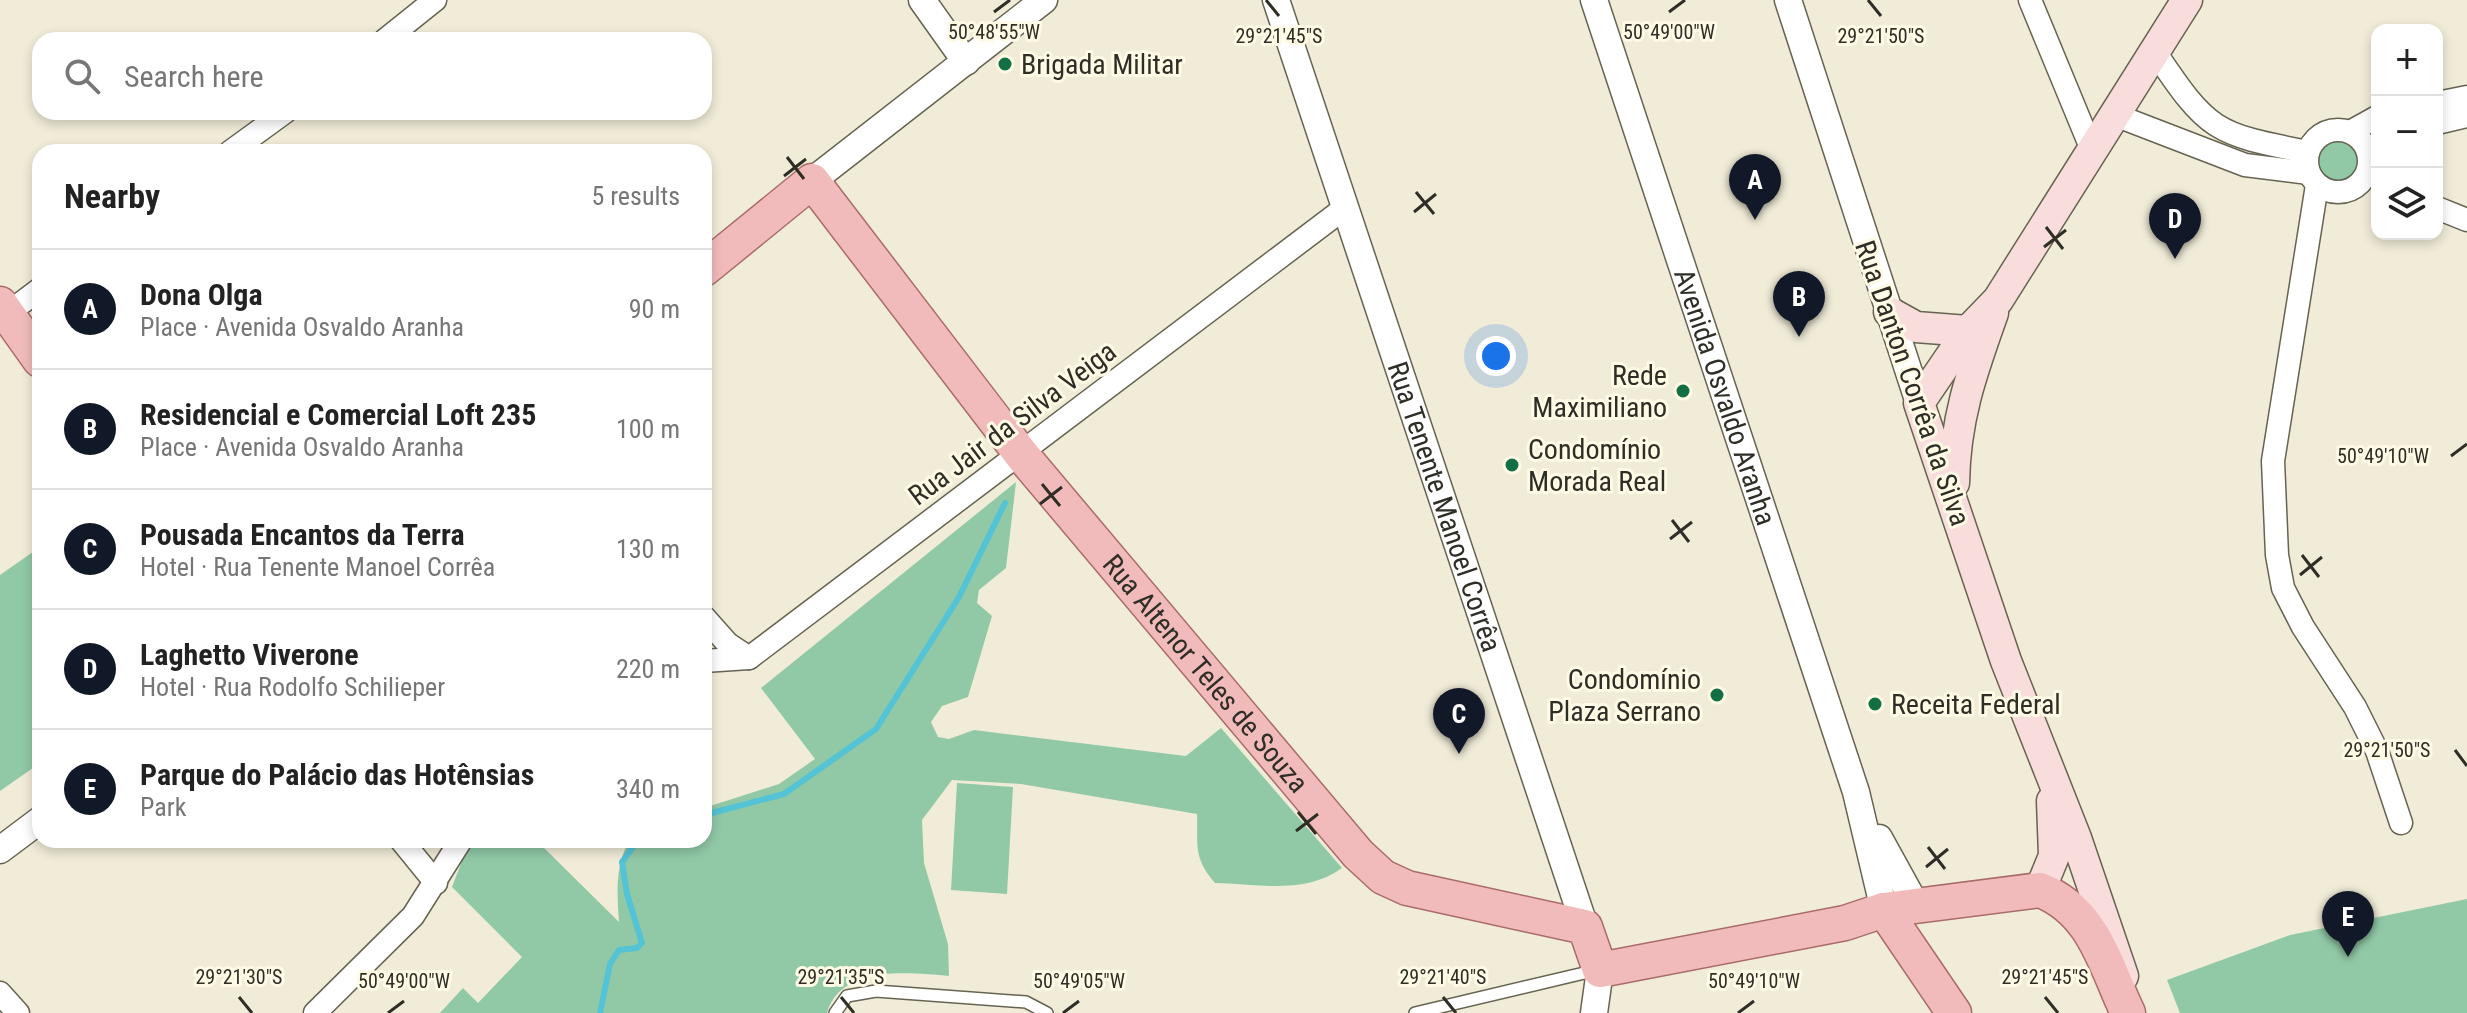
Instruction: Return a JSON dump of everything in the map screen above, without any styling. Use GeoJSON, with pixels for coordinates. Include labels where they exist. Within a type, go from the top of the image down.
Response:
{"type":"FeatureCollection","features":[{"type":"Feature","properties":{"kind":"main road"},"geometry":{"type":"LineString","coordinates":[[1919,403],[1968,331],[1998,300],[2187,0]]}},
{"type":"Feature","properties":{"kind":"main road"},"geometry":{"type":"LineString","coordinates":[[712,262],[812,181]]}},
{"type":"Feature","properties":{"kind":"main road","name":"Rua Altenor Teles de Souza"},"geometry":{"type":"LineString","coordinates":[[812,181],[1021,454],[1358,854],[1383,877],[1407,888],[1585,927]]}},
{"type":"Feature","properties":{"kind":"main road"},"geometry":{"type":"LineString","coordinates":[[1954,505],[1954,440],[1961,406],[1998,300]]}},
{"type":"Feature","properties":{"kind":"main road"},"geometry":{"type":"LineString","coordinates":[[2,312],[32,350]]}},
{"type":"Feature","properties":{"kind":"main road"},"geometry":{"type":"LineString","coordinates":[[1889,312],[1916,327],[1968,331]]}},
{"type":"Feature","properties":{"kind":"main road","name":"Rua Danton Corrêa da Silva"},"geometry":{"type":"LineString","coordinates":[[1919,403],[2044,763],[2112,937],[2130,1013]]}},
{"type":"Feature","properties":{"kind":"main road","name":"Rua Danton Corrêa da Silva"},"geometry":{"type":"LineString","coordinates":[[2040,890],[2054,856],[2055,814],[2044,763]]}},
{"type":"Feature","properties":{"kind":"main road"},"geometry":{"type":"LineString","coordinates":[[1600,970],[1845,923],[1901,909],[2040,890],[2059,898],[2084,921],[2096,939],[2130,1013]]}},
{"type":"Feature","properties":{"kind":"main road"},"geometry":{"type":"LineString","coordinates":[[1932,976],[1929,956],[1936,929],[1969,902]]}},
{"type":"Feature","properties":{"kind":"main road","name":"Avenida Osvaldo Aranha"},"geometry":{"type":"LineString","coordinates":[[1901,909],[1932,976],[1954,1013]]}},
{"type":"Feature","properties":{"kind":"main road","name":"Rua Tenente Manoel Corrêa"},"geometry":{"type":"LineString","coordinates":[[1585,927],[1600,970]]}},
{"type":"Feature","properties":{"kind":"street"},"geometry":{"type":"LineString","coordinates":[[395,32],[435,0]]}},
{"type":"Feature","properties":{"kind":"street"},"geometry":{"type":"LineString","coordinates":[[922,0],[966,62]]}},
{"type":"Feature","properties":{"kind":"street"},"geometry":{"type":"LineString","coordinates":[[812,181],[1044,0]]}},
{"type":"Feature","properties":{"kind":"street","name":"Rua Tenente Manoel Corrêa"},"geometry":{"type":"LineString","coordinates":[[1276,0],[1585,927]]}},
{"type":"Feature","properties":{"kind":"street","name":"Avenida Osvaldo Aranha"},"geometry":{"type":"LineString","coordinates":[[1594,0],[1856,792],[1901,909]]}},
{"type":"Feature","properties":{"kind":"street","name":"Rua Danton Corrêa da Silva"},"geometry":{"type":"LineString","coordinates":[[1788,0],[1919,403]]}},
{"type":"Feature","properties":{"kind":"street"},"geometry":{"type":"LineString","coordinates":[[2030,0],[2092,150]]}},
{"type":"Feature","properties":{"kind":"street"},"geometry":{"type":"LineString","coordinates":[[2155,52],[2194,109],[2211,124],[2311,170],[2341,193],[2370,183],[2369,158],[2364,140],[2339,130],[2320,136],[2311,170],[2273,461],[2277,555],[2283,588],[2303,627],[2355,707],[2377,751],[2401,823]]}},
{"type":"Feature","properties":{"kind":"street"},"geometry":{"type":"LineString","coordinates":[[2443,102],[2467,97]]}},
{"type":"Feature","properties":{"kind":"street"},"geometry":{"type":"LineString","coordinates":[[2115,115],[2245,165],[2311,170]]}},
{"type":"Feature","properties":{"kind":"street"},"geometry":{"type":"LineString","coordinates":[[2443,122],[2467,116]]}},
{"type":"Feature","properties":{"kind":"street"},"geometry":{"type":"LineString","coordinates":[[241,144],[274,120]]}},
{"type":"Feature","properties":{"kind":"street","name":"Rua Jair da Silva Veiga"},"geometry":{"type":"LineString","coordinates":[[749,658],[1346,207]]}},
{"type":"Feature","properties":{"kind":"street"},"geometry":{"type":"LineString","coordinates":[[2443,210],[2467,220]]}},
{"type":"Feature","properties":{"kind":"street"},"geometry":{"type":"LineString","coordinates":[[2,312],[32,294]]}},
{"type":"Feature","properties":{"kind":"street"},"geometry":{"type":"LineString","coordinates":[[712,626],[728,644],[749,658]]}},
{"type":"Feature","properties":{"kind":"street"},"geometry":{"type":"LineString","coordinates":[[712,660],[749,658]]}},
{"type":"Feature","properties":{"kind":"street"},"geometry":{"type":"LineString","coordinates":[[0,850],[32,826]]}},
{"type":"Feature","properties":{"kind":"street"},"geometry":{"type":"LineString","coordinates":[[408,848],[436,883]]}},
{"type":"Feature","properties":{"kind":"street"},"geometry":{"type":"LineString","coordinates":[[315,1013],[413,916],[456,848]]}},
{"type":"Feature","properties":{"kind":"street","name":"Rua Tenente Manoel Corrêa"},"geometry":{"type":"LineString","coordinates":[[1594,1013],[1600,970]]}},
{"type":"Feature","properties":{"kind":"street"},"geometry":{"type":"LineString","coordinates":[[0,993],[18,1013]]}},
{"type":"Feature","properties":{"kind":"lane"},"geometry":{"type":"LineString","coordinates":[[1415,1013],[1600,970]]}},
{"type":"Feature","properties":{"kind":"lane"},"geometry":{"type":"LineString","coordinates":[[835,1013],[847,996],[876,991],[1026,1002],[1047,1013]]}},
{"type":"Feature","properties":{"kind":"green space"},"geometry":{"type":"Polygon","coordinates":[[[2338,141],[2352,147],[2358,161],[2352,175],[2338,181],[2324,175],[2318,161],[2324,147],[2338,141]]]}},
{"type":"Feature","properties":{"kind":"green space"},"geometry":{"type":"Polygon","coordinates":[[[1016,482],[1006,568],[979,590],[977,603],[992,616],[968,697],[942,706],[931,722],[938,737],[949,739],[974,730],[1186,756],[1221,728],[1342,868],[1313,882],[1297,885],[1215,883],[1200,858],[1197,814],[1021,784],[952,780],[922,820],[924,863],[948,944],[949,976],[897,973],[862,979],[847,986],[835,997],[827,1013],[440,1013],[463,988],[478,1003],[522,957],[452,887],[467,848],[544,848],[619,922],[619,872],[626,848],[712,848],[712,805],[779,784],[815,759],[761,688],[1016,482]]]}},
{"type":"Feature","properties":{"kind":"green space"},"geometry":{"type":"Polygon","coordinates":[[[32,553],[32,769],[0,791],[0,575],[32,553]]]}},
{"type":"Feature","properties":{"kind":"green space"},"geometry":{"type":"Polygon","coordinates":[[[957,783],[1013,787],[1007,894],[951,890],[957,783]]]}},
{"type":"Feature","properties":{"kind":"green space"},"geometry":{"type":"Polygon","coordinates":[[[2467,899],[2467,1013],[2180,1013],[2167,980],[2290,935],[2467,899]]]}},
{"type":"Feature","properties":{"kind":"waterway"},"geometry":{"type":"LineString","coordinates":[[712,813],[784,794],[876,729],[959,597],[1005,503]]}},
{"type":"Feature","properties":{"kind":"waterway"},"geometry":{"type":"LineString","coordinates":[[600,1013],[610,964],[619,950],[637,948],[642,943],[627,894],[622,862],[632,848]]}},
{"type":"Feature","properties":{"kind":"place","name":"Brigada Militar"},"geometry":{"type":"Point","coordinates":[1005,64]}},
{"type":"Feature","properties":{"kind":"place","name":"Dona Olga"},"geometry":{"type":"Point","coordinates":[1755,220]}},
{"type":"Feature","properties":{"kind":"place","name":"Laghetto Viverone"},"geometry":{"type":"Point","coordinates":[2175,259]}},
{"type":"Feature","properties":{"kind":"place","name":"Residencial e Comercial Loft 235"},"geometry":{"type":"Point","coordinates":[1799,337]}},
{"type":"Feature","properties":{"kind":"place","name":"Rede Maximiliano"},"geometry":{"type":"Point","coordinates":[1683,391]}},
{"type":"Feature","properties":{"kind":"place","name":"Condomínio Morada Real"},"geometry":{"type":"Point","coordinates":[1512,465]}},
{"type":"Feature","properties":{"kind":"place","name":"Condomínio Plaza Serrano"},"geometry":{"type":"Point","coordinates":[1717,695]}},
{"type":"Feature","properties":{"kind":"place","name":"Receita Federal"},"geometry":{"type":"Point","coordinates":[1875,704]}},
{"type":"Feature","properties":{"kind":"place","name":"Pousada Encantos da Terra"},"geometry":{"type":"Point","coordinates":[1459,754]}},
{"type":"Feature","properties":{"kind":"place","name":"Parque do Palácio das Hotênsias"},"geometry":{"type":"Point","coordinates":[2348,957]}}]}
